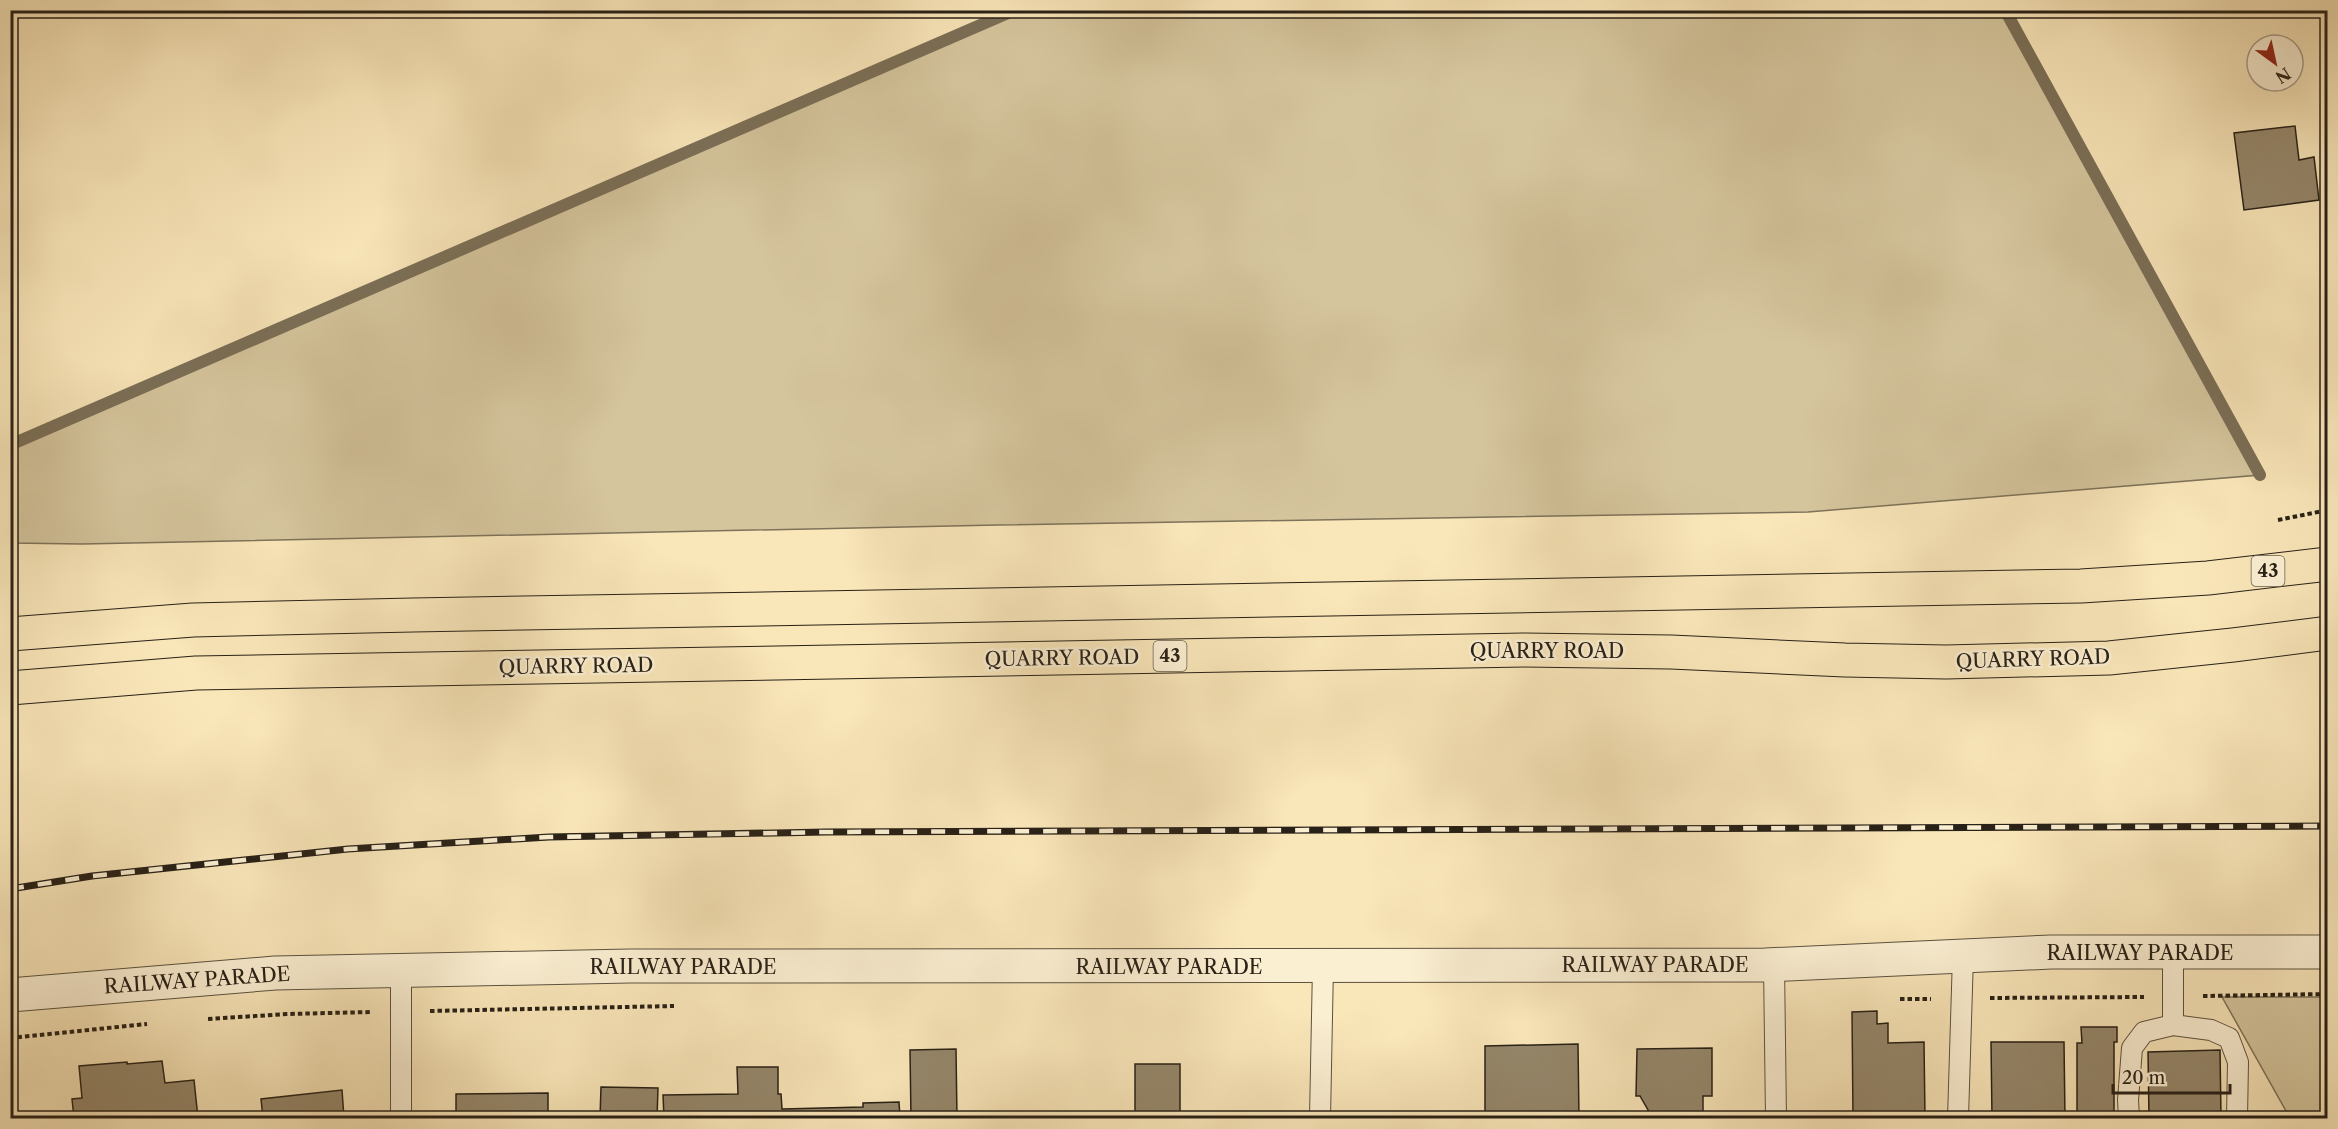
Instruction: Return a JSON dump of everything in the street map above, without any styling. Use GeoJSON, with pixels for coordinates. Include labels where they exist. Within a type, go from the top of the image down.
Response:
{"type":"FeatureCollection","features":[{"type":"Feature","properties":{"kind":"main road","name":"43"},"geometry":{"type":"LineString","coordinates":[[10,634],[193,620],[2081,586],[2208,578],[2328,564]]}},
{"type":"Feature","properties":{"kind":"main road","name":"QUARRY ROAD"},"geometry":{"type":"LineString","coordinates":[[10,688],[196,673],[1500,651],[1671,652],[1946,662],[2109,658],[2328,633]]}},
{"type":"Feature","properties":{"kind":"street","name":"RAILWAY PARADE"},"geometry":{"type":"LineString","coordinates":[[10,995],[275,973],[630,966],[1774,964],[2051,952],[2328,952]]}},
{"type":"Feature","properties":{"kind":"lane"},"geometry":{"type":"LineString","coordinates":[[2173,952],[2173,1025]]}},
{"type":"Feature","properties":{"kind":"lane"},"geometry":{"type":"LineString","coordinates":[[1958,1119],[1963,956]]}},
{"type":"Feature","properties":{"kind":"lane"},"geometry":{"type":"LineString","coordinates":[[1774,964],[1776,1119]]}},
{"type":"Feature","properties":{"kind":"lane"},"geometry":{"type":"LineString","coordinates":[[1320,1119],[1323,966]]}},
{"type":"Feature","properties":{"kind":"lane"},"geometry":{"type":"LineString","coordinates":[[401,971],[401,1119]]}},
{"type":"Feature","properties":{"kind":"lane"},"geometry":{"type":"LineString","coordinates":[[2129,1119],[2128,1100],[2132,1048],[2144,1032],[2173,1025],[2211,1030],[2229,1038],[2238,1062],[2237,1119]]}},
{"type":"Feature","properties":{"kind":"path"},"geometry":{"type":"LineString","coordinates":[[2278,520],[2328,510]]}},
{"type":"Feature","properties":{"kind":"shaded area"},"geometry":{"type":"Polygon","coordinates":[[[1015,11],[2005,11],[2260,475],[1808,512],[998,525],[82,544],[11,543],[11,445],[1015,11]]]}},
{"type":"Feature","properties":{"kind":"shaded area"},"geometry":{"type":"Polygon","coordinates":[[[2222,997],[2327,997],[2327,1118],[2290,1118],[2222,997]]]}},
{"type":"Feature","properties":{"kind":"building"},"geometry":{"type":"Polygon","coordinates":[[[2314,10],[2328,10],[2328,21],[2314,10]]]}},
{"type":"Feature","properties":{"kind":"building"},"geometry":{"type":"Polygon","coordinates":[[[2295,126],[2299,160],[2314,157],[2319,200],[2244,210],[2234,133],[2295,126]]]}},
{"type":"Feature","properties":{"kind":"building"},"geometry":{"type":"Polygon","coordinates":[[[1877,1011],[1877,1024],[1888,1023],[1888,1043],[1924,1042],[1925,1118],[1853,1118],[1852,1012],[1877,1011]]]}},
{"type":"Feature","properties":{"kind":"building"},"geometry":{"type":"Polygon","coordinates":[[[2081,1027],[2117,1027],[2117,1042],[2114,1042],[2114,1118],[2077,1118],[2077,1043],[2082,1043],[2081,1027]]]}},
{"type":"Feature","properties":{"kind":"building"},"geometry":{"type":"Polygon","coordinates":[[[1991,1042],[2064,1042],[2065,1118],[1992,1118],[1991,1042]]]}},
{"type":"Feature","properties":{"kind":"building"},"geometry":{"type":"Polygon","coordinates":[[[1578,1044],[1579,1118],[1485,1118],[1485,1046],[1578,1044]]]}},
{"type":"Feature","properties":{"kind":"building"},"geometry":{"type":"Polygon","coordinates":[[[1712,1048],[1712,1096],[1703,1096],[1703,1116],[1648,1118],[1648,1110],[1640,1096],[1636,1096],[1637,1049],[1712,1048]]]}},
{"type":"Feature","properties":{"kind":"building"},"geometry":{"type":"Polygon","coordinates":[[[956,1049],[957,1118],[911,1118],[910,1050],[956,1049]]]}},
{"type":"Feature","properties":{"kind":"building"},"geometry":{"type":"Polygon","coordinates":[[[2220,1050],[2221,1118],[2149,1118],[2148,1052],[2220,1050]]]}},
{"type":"Feature","properties":{"kind":"building"},"geometry":{"type":"Polygon","coordinates":[[[162,1061],[165,1083],[194,1080],[198,1118],[74,1118],[72,1099],[82,1098],[79,1066],[162,1061]]]}},
{"type":"Feature","properties":{"kind":"building"},"geometry":{"type":"Polygon","coordinates":[[[1135,1064],[1180,1064],[1180,1118],[1135,1118],[1135,1064]]]}},
{"type":"Feature","properties":{"kind":"building"},"geometry":{"type":"Polygon","coordinates":[[[737,1067],[778,1067],[778,1094],[781,1094],[782,1109],[863,1107],[863,1103],[899,1102],[900,1118],[664,1118],[663,1095],[738,1094],[737,1067]]]}},
{"type":"Feature","properties":{"kind":"building"},"geometry":{"type":"Polygon","coordinates":[[[601,1087],[658,1088],[657,1118],[600,1118],[601,1087]]]}},
{"type":"Feature","properties":{"kind":"building"},"geometry":{"type":"Polygon","coordinates":[[[342,1090],[344,1118],[263,1118],[261,1099],[342,1090]]]}},
{"type":"Feature","properties":{"kind":"building"},"geometry":{"type":"Polygon","coordinates":[[[548,1093],[548,1118],[456,1118],[456,1094],[548,1093]]]}},
{"type":"Feature","properties":{"kind":"waterway"},"geometry":{"type":"LineString","coordinates":[[10,445],[1015,10]]}},
{"type":"Feature","properties":{"kind":"waterway"},"geometry":{"type":"LineString","coordinates":[[2005,10],[2260,475]]}},
{"type":"Feature","properties":{"kind":"railway"},"geometry":{"type":"LineString","coordinates":[[10,889],[92,876],[348,849],[549,837],[826,832],[2328,826]]}}]}
